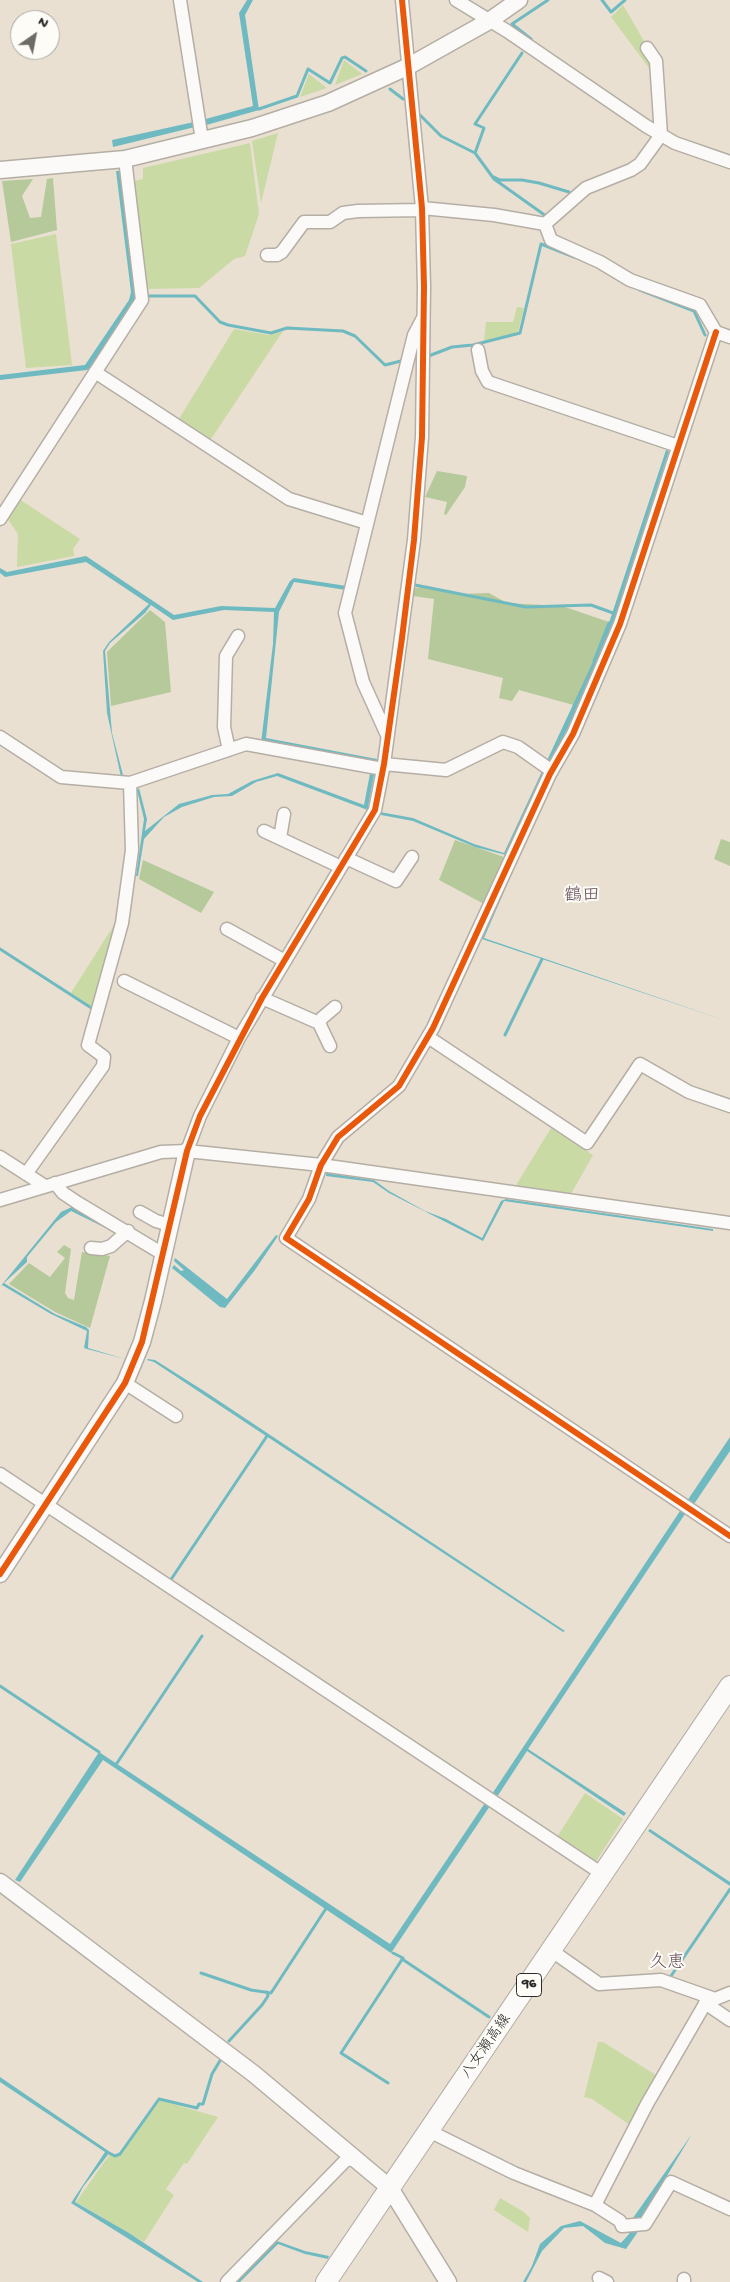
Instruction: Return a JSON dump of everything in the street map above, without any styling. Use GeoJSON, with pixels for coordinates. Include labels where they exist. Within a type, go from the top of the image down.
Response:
{"type":"FeatureCollection","features":[{"type":"Feature","properties":{"kind":"main road","name":"八女瀬高線"},"geometry":{"type":"LineString","coordinates":[[326,2282],[552,1952],[730,1686]]}},
{"type":"Feature","properties":{"kind":"street"},"geometry":{"type":"LineString","coordinates":[[180,0],[202,140]]}},
{"type":"Feature","properties":{"kind":"street"},"geometry":{"type":"LineString","coordinates":[[0,1574],[124,1383],[142,1342],[187,1151],[200,1116],[239,1038],[375,810],[384,766],[402,638],[414,540],[422,437],[424,318],[422,209],[402,0]]}},
{"type":"Feature","properties":{"kind":"street"},"geometry":{"type":"LineString","coordinates":[[456,0],[661,135],[730,162]]}},
{"type":"Feature","properties":{"kind":"street"},"geometry":{"type":"LineString","coordinates":[[0,170],[125,159],[252,128],[328,103],[407,67],[489,21],[519,0]]}},
{"type":"Feature","properties":{"kind":"street"},"geometry":{"type":"LineString","coordinates":[[545,224],[586,188],[631,170],[640,164],[661,135],[656,61],[647,48]]}},
{"type":"Feature","properties":{"kind":"street"},"geometry":{"type":"LineString","coordinates":[[0,519],[142,300],[125,159]]}},
{"type":"Feature","properties":{"kind":"street"},"geometry":{"type":"LineString","coordinates":[[267,255],[277,255],[282,252],[304,222],[330,222],[343,213],[358,211],[422,209],[494,215],[545,224]]}},
{"type":"Feature","properties":{"kind":"street"},"geometry":{"type":"LineString","coordinates":[[545,224],[551,240],[600,262],[630,280],[700,305],[716,332],[730,337]]}},
{"type":"Feature","properties":{"kind":"street"},"geometry":{"type":"LineString","coordinates":[[387,735],[364,682],[345,613],[414,335],[424,318]]}},
{"type":"Feature","properties":{"kind":"street"},"geometry":{"type":"LineString","coordinates":[[716,332],[620,624],[573,734],[552,771],[428,1037],[399,1086],[338,1137],[321,1166],[309,1199],[286,1238],[730,1536]]}},
{"type":"Feature","properties":{"kind":"street"},"geometry":{"type":"LineString","coordinates":[[478,350],[482,371],[488,382],[678,446]]}},
{"type":"Feature","properties":{"kind":"street"},"geometry":{"type":"LineString","coordinates":[[95,372],[289,499],[367,523]]}},
{"type":"Feature","properties":{"kind":"street"},"geometry":{"type":"LineString","coordinates":[[229,750],[224,727],[226,656],[238,636]]}},
{"type":"Feature","properties":{"kind":"street"},"geometry":{"type":"LineString","coordinates":[[0,737],[61,778],[130,783],[246,744],[384,766],[446,770],[503,742],[518,747],[552,771]]}},
{"type":"Feature","properties":{"kind":"street"},"geometry":{"type":"LineString","coordinates":[[26,1174],[103,1066],[104,1057],[88,1045],[122,922],[132,850],[130,783]]}},
{"type":"Feature","properties":{"kind":"street"},"geometry":{"type":"LineString","coordinates":[[280,838],[284,814]]}},
{"type":"Feature","properties":{"kind":"street"},"geometry":{"type":"LineString","coordinates":[[264,831],[396,881],[412,857]]}},
{"type":"Feature","properties":{"kind":"street"},"geometry":{"type":"LineString","coordinates":[[227,929],[285,961]]}},
{"type":"Feature","properties":{"kind":"street"},"geometry":{"type":"LineString","coordinates":[[124,981],[239,1038]]}},
{"type":"Feature","properties":{"kind":"street"},"geometry":{"type":"LineString","coordinates":[[262,998],[319,1023],[330,1046]]}},
{"type":"Feature","properties":{"kind":"street"},"geometry":{"type":"LineString","coordinates":[[319,1023],[335,1007]]}},
{"type":"Feature","properties":{"kind":"street"},"geometry":{"type":"LineString","coordinates":[[428,1037],[587,1142],[640,1064],[689,1092],[730,1106]]}},
{"type":"Feature","properties":{"kind":"street"},"geometry":{"type":"LineString","coordinates":[[0,1200],[161,1152],[187,1151],[321,1166],[730,1223]]}},
{"type":"Feature","properties":{"kind":"street"},"geometry":{"type":"LineString","coordinates":[[0,1157],[26,1174],[50,1184],[163,1254]]}},
{"type":"Feature","properties":{"kind":"street"},"geometry":{"type":"LineString","coordinates":[[140,1212],[156,1221],[170,1225]]}},
{"type":"Feature","properties":{"kind":"street"},"geometry":{"type":"LineString","coordinates":[[91,1248],[102,1249],[111,1246],[128,1231]]}},
{"type":"Feature","properties":{"kind":"street"},"geometry":{"type":"LineString","coordinates":[[124,1383],[176,1416]]}},
{"type":"Feature","properties":{"kind":"street"},"geometry":{"type":"LineString","coordinates":[[0,1474],[604,1875]]}},
{"type":"Feature","properties":{"kind":"street"},"geometry":{"type":"LineString","coordinates":[[0,1882],[254,2074],[390,2188],[448,2282]]}},
{"type":"Feature","properties":{"kind":"street"},"geometry":{"type":"LineString","coordinates":[[552,1952],[599,1984],[660,1980],[707,2000],[730,2020]]}},
{"type":"Feature","properties":{"kind":"street"},"geometry":{"type":"LineString","coordinates":[[707,2000],[730,1993]]}},
{"type":"Feature","properties":{"kind":"street"},"geometry":{"type":"LineString","coordinates":[[595,2205],[647,2104],[707,2000]]}},
{"type":"Feature","properties":{"kind":"street"},"geometry":{"type":"LineString","coordinates":[[429,2131],[514,2173],[595,2205],[620,2221],[622,2226],[646,2224],[671,2182],[730,2209]]}},
{"type":"Feature","properties":{"kind":"street"},"geometry":{"type":"LineString","coordinates":[[227,2282],[345,2161],[354,2158]]}},
{"type":"Feature","properties":{"kind":"green space"},"geometry":{"type":"Polygon","coordinates":[[[623,5],[644,41],[641,44],[654,62],[649,68],[611,17],[623,5]]]}},
{"type":"Feature","properties":{"kind":"green space"},"geometry":{"type":"Polygon","coordinates":[[[344,60],[362,74],[335,85],[344,60]]]}},
{"type":"Feature","properties":{"kind":"green space"},"geometry":{"type":"Polygon","coordinates":[[[309,74],[327,88],[300,97],[309,74]]]}},
{"type":"Feature","properties":{"kind":"green space"},"geometry":{"type":"Polygon","coordinates":[[[278,133],[261,203],[252,141],[278,133]]]}},
{"type":"Feature","properties":{"kind":"green space"},"geometry":{"type":"Polygon","coordinates":[[[250,143],[259,214],[245,256],[234,259],[199,288],[148,289],[134,181],[143,179],[143,168],[250,143]]]}},
{"type":"Feature","properties":{"kind":"green space"},"geometry":{"type":"Polygon","coordinates":[[[53,178],[57,230],[11,242],[2,181],[33,179],[22,196],[30,218],[41,217],[47,179],[53,178]]]}},
{"type":"Feature","properties":{"kind":"green space"},"geometry":{"type":"Polygon","coordinates":[[[56,234],[72,365],[26,368],[11,244],[56,234]]]}},
{"type":"Feature","properties":{"kind":"green space"},"geometry":{"type":"Polygon","coordinates":[[[517,307],[524,308],[518,332],[484,341],[486,322],[513,322],[517,307]]]}},
{"type":"Feature","properties":{"kind":"green space"},"geometry":{"type":"Polygon","coordinates":[[[234,329],[269,335],[283,331],[211,439],[179,419],[234,329]]]}},
{"type":"Feature","properties":{"kind":"green space"},"geometry":{"type":"Polygon","coordinates":[[[437,471],[467,476],[465,487],[446,515],[444,514],[447,502],[425,497],[437,471]]]}},
{"type":"Feature","properties":{"kind":"green space"},"geometry":{"type":"Polygon","coordinates":[[[19,499],[80,539],[73,549],[74,556],[17,567],[18,534],[7,518],[19,499]]]}},
{"type":"Feature","properties":{"kind":"green space"},"geometry":{"type":"Polygon","coordinates":[[[427,586],[458,594],[489,593],[507,603],[562,606],[612,623],[577,706],[519,690],[512,701],[499,698],[503,678],[428,659],[434,599],[413,596],[415,588],[427,586]]]}},
{"type":"Feature","properties":{"kind":"green space"},"geometry":{"type":"Polygon","coordinates":[[[150,610],[165,622],[171,692],[111,706],[107,652],[150,610]]]}},
{"type":"Feature","properties":{"kind":"green space"},"geometry":{"type":"Polygon","coordinates":[[[721,839],[730,842],[730,866],[714,859],[721,839]]]}},
{"type":"Feature","properties":{"kind":"green space"},"geometry":{"type":"Polygon","coordinates":[[[455,840],[507,858],[484,904],[439,880],[455,840]]]}},
{"type":"Feature","properties":{"kind":"green space"},"geometry":{"type":"Polygon","coordinates":[[[143,860],[214,892],[201,913],[139,879],[143,860]]]}},
{"type":"Feature","properties":{"kind":"green space"},"geometry":{"type":"Polygon","coordinates":[[[114,925],[118,927],[94,1008],[71,993],[114,925]]]}},
{"type":"Feature","properties":{"kind":"green space"},"geometry":{"type":"Polygon","coordinates":[[[551,1128],[593,1155],[571,1194],[515,1187],[551,1128]]]}},
{"type":"Feature","properties":{"kind":"green space"},"geometry":{"type":"Polygon","coordinates":[[[64,1245],[71,1249],[65,1293],[68,1298],[74,1300],[82,1252],[110,1256],[90,1328],[55,1312],[9,1284],[29,1263],[50,1277],[65,1258],[57,1252],[64,1245]]]}},
{"type":"Feature","properties":{"kind":"green space"},"geometry":{"type":"Polygon","coordinates":[[[585,1793],[623,1819],[595,1863],[557,1837],[585,1793]]]}},
{"type":"Feature","properties":{"kind":"green space"},"geometry":{"type":"Polygon","coordinates":[[[598,2042],[603,2042],[659,2077],[633,2127],[592,2099],[584,2097],[598,2042]]]}},
{"type":"Feature","properties":{"kind":"green space"},"geometry":{"type":"Polygon","coordinates":[[[159,2100],[218,2117],[187,2164],[184,2163],[166,2189],[174,2195],[144,2242],[76,2202],[110,2154],[116,2157],[120,2155],[159,2100]]]}},
{"type":"Feature","properties":{"kind":"green space"},"geometry":{"type":"Polygon","coordinates":[[[500,2198],[524,2212],[530,2218],[528,2232],[494,2210],[500,2198]]]}},
{"type":"Feature","properties":{"kind":"water"},"geometry":{"type":"Polygon","coordinates":[[[247,0],[253,0],[245,15],[259,110],[203,126],[202,120],[253,106],[239,13],[247,0]]]}},
{"type":"Feature","properties":{"kind":"water"},"geometry":{"type":"Polygon","coordinates":[[[194,122],[195,127],[113,147],[112,140],[194,122]]]}},
{"type":"Feature","properties":{"kind":"water"},"geometry":{"type":"Polygon","coordinates":[[[116,171],[121,171],[136,293],[135,301],[92,367],[87,370],[0,380],[0,375],[85,365],[129,300],[131,292],[116,171]]]}},
{"type":"Feature","properties":{"kind":"water"},"geometry":{"type":"Polygon","coordinates":[[[666,450],[669,451],[611,630],[577,709],[506,855],[475,847],[413,821],[381,815],[277,776],[256,782],[232,796],[214,797],[182,807],[164,817],[144,839],[138,876],[136,876],[144,819],[137,790],[139,788],[147,819],[145,831],[179,804],[212,795],[228,794],[252,781],[278,773],[364,805],[372,763],[261,743],[273,644],[274,612],[224,610],[173,620],[151,605],[145,613],[110,643],[105,651],[112,733],[123,775],[121,777],[107,713],[103,651],[109,642],[149,604],[86,562],[5,577],[0,573],[0,568],[7,572],[86,556],[174,615],[221,606],[275,608],[290,581],[294,578],[347,586],[346,590],[294,582],[279,612],[266,738],[377,759],[368,807],[380,812],[413,818],[474,844],[504,853],[604,638],[666,450]]]}},
{"type":"Feature","properties":{"kind":"water"},"geometry":{"type":"Polygon","coordinates":[[[514,864],[516,864],[484,938],[730,1022],[482,939],[514,864]]]}},
{"type":"Feature","properties":{"kind":"water"},"geometry":{"type":"Polygon","coordinates":[[[326,1173],[374,1180],[389,1191],[425,1211],[446,1219],[482,1238],[501,1201],[506,1199],[713,1229],[713,1231],[504,1201],[483,1241],[389,1193],[373,1182],[326,1176],[326,1173]]]}},
{"type":"Feature","properties":{"kind":"water"},"geometry":{"type":"Polygon","coordinates":[[[74,1206],[152,1250],[150,1255],[128,1239],[71,1211],[56,1222],[27,1257],[27,1262],[4,1283],[55,1314],[86,1327],[89,1330],[88,1348],[125,1359],[84,1348],[87,1331],[51,1314],[2,1285],[0,1287],[61,1212],[74,1206]]]}},
{"type":"Feature","properties":{"kind":"water"},"geometry":{"type":"Polygon","coordinates":[[[276,1235],[278,1236],[255,1270],[225,1308],[220,1307],[172,1268],[174,1265],[181,1271],[184,1270],[174,1261],[175,1258],[227,1299],[276,1235]]]}},
{"type":"Feature","properties":{"kind":"water"},"geometry":{"type":"Polygon","coordinates":[[[148,1359],[155,1360],[204,1391],[565,1631],[563,1632],[148,1359]]]}},
{"type":"Feature","properties":{"kind":"water"},"geometry":{"type":"Polygon","coordinates":[[[730,1437],[730,1451],[694,1504],[687,1501],[730,1437]]]}},
{"type":"Feature","properties":{"kind":"water"},"geometry":{"type":"Polygon","coordinates":[[[680,1511],[685,1514],[528,1749],[626,1813],[624,1816],[527,1751],[497,1797],[492,1794],[680,1511]]]}},
{"type":"Feature","properties":{"kind":"water"},"geometry":{"type":"Polygon","coordinates":[[[99,1752],[390,1944],[485,1803],[490,1806],[391,1953],[103,1760],[20,1882],[15,1880],[99,1752]]]}},
{"type":"Feature","properties":{"kind":"water"},"geometry":{"type":"Polygon","coordinates":[[[650,1829],[730,1882],[730,1886],[648,1831],[650,1829]]]}},
{"type":"Feature","properties":{"kind":"water"},"geometry":{"type":"Polygon","coordinates":[[[0,2077],[110,2152],[83,2187],[75,2202],[129,2233],[203,2282],[198,2282],[71,2203],[105,2152],[0,2082],[0,2077]]]}},
{"type":"Feature","properties":{"kind":"water"},"geometry":{"type":"Polygon","coordinates":[[[692,2134],[640,2221],[637,2233],[626,2249],[605,2243],[583,2226],[564,2228],[542,2251],[526,2282],[523,2282],[532,2266],[540,2244],[561,2226],[580,2221],[621,2243],[629,2234],[633,2218],[692,2134]]]}},
{"type":"Feature","properties":{"kind":"water"},"geometry":{"type":"Polygon","coordinates":[[[277,2241],[305,2251],[329,2256],[328,2259],[305,2254],[278,2244],[240,2282],[237,2282],[277,2241]]]}},
{"type":"Feature","properties":{"kind":"waterway"},"geometry":{"type":"LineString","coordinates":[[531,39],[512,24],[548,0]]}},
{"type":"Feature","properties":{"kind":"waterway"},"geometry":{"type":"LineString","coordinates":[[602,0],[611,12],[625,0]]}},
{"type":"Feature","properties":{"kind":"waterway"},"geometry":{"type":"LineString","coordinates":[[475,153],[484,128],[475,124],[522,53]]}},
{"type":"Feature","properties":{"kind":"waterway"},"geometry":{"type":"LineString","coordinates":[[256,108],[259,109],[297,96],[308,69],[330,83],[342,58],[345,57],[366,71]]}},
{"type":"Feature","properties":{"kind":"waterway"},"geometry":{"type":"LineString","coordinates":[[390,89],[403,99]]}},
{"type":"Feature","properties":{"kind":"waterway"},"geometry":{"type":"LineString","coordinates":[[420,115],[441,136],[475,153],[494,179],[546,216]]}},
{"type":"Feature","properties":{"kind":"waterway"},"geometry":{"type":"LineString","coordinates":[[494,177],[500,180],[522,180],[539,183],[569,192]]}},
{"type":"Feature","properties":{"kind":"waterway"},"geometry":{"type":"LineString","coordinates":[[426,357],[452,347],[473,345],[520,333],[541,244],[574,257]]}},
{"type":"Feature","properties":{"kind":"waterway"},"geometry":{"type":"LineString","coordinates":[[640,290],[694,311],[705,335]]}},
{"type":"Feature","properties":{"kind":"waterway"},"geometry":{"type":"LineString","coordinates":[[149,296],[195,296],[220,322],[271,333],[287,328],[343,331],[355,336],[385,365],[405,360]]}},
{"type":"Feature","properties":{"kind":"waterway"},"geometry":{"type":"LineString","coordinates":[[410,584],[526,607],[591,605],[613,613]]}},
{"type":"Feature","properties":{"kind":"waterway"},"geometry":{"type":"LineString","coordinates":[[594,661],[609,623]]}},
{"type":"Feature","properties":{"kind":"waterway"},"geometry":{"type":"LineString","coordinates":[[0,949],[93,1009]]}},
{"type":"Feature","properties":{"kind":"waterway"},"geometry":{"type":"LineString","coordinates":[[505,1035],[542,959]]}},
{"type":"Feature","properties":{"kind":"waterway"},"geometry":{"type":"LineString","coordinates":[[172,1582],[170,1581],[267,1436]]}},
{"type":"Feature","properties":{"kind":"waterway"},"geometry":{"type":"LineString","coordinates":[[115,1766],[202,1636]]}},
{"type":"Feature","properties":{"kind":"waterway"},"geometry":{"type":"LineString","coordinates":[[0,1686],[99,1752]]}},
{"type":"Feature","properties":{"kind":"waterway"},"geometry":{"type":"LineString","coordinates":[[671,1976],[730,1889]]}},
{"type":"Feature","properties":{"kind":"waterway"},"geometry":{"type":"LineString","coordinates":[[201,1973],[251,1990],[271,1993],[327,1907]]}},
{"type":"Feature","properties":{"kind":"waterway"},"geometry":{"type":"LineString","coordinates":[[388,2083],[341,2053],[403,1958],[393,1953]]}},
{"type":"Feature","properties":{"kind":"waterway"},"geometry":{"type":"LineString","coordinates":[[402,1959],[489,2017]]}},
{"type":"Feature","properties":{"kind":"waterway"},"geometry":{"type":"LineString","coordinates":[[229,2041],[262,2005],[268,1996],[267,1992]]}},
{"type":"Feature","properties":{"kind":"waterway"},"geometry":{"type":"LineString","coordinates":[[109,2153],[115,2156],[120,2154],[159,2099],[197,2108],[199,2104],[203,2104],[212,2074],[221,2059]]}},
{"type":"Feature","properties":{"kind":"cycle path"},"geometry":{"type":"LineString","coordinates":[[0,1574],[125,1383],[142,1342],[187,1151],[200,1116],[262,998],[375,810],[384,764],[402,638],[414,540],[422,437],[424,287],[422,208],[402,0]]}},
{"type":"Feature","properties":{"kind":"cycle path"},"geometry":{"type":"LineString","coordinates":[[716,332],[620,624],[573,734],[550,774],[433,1028],[399,1086],[338,1137],[321,1165],[309,1199],[286,1238],[730,1536]]}},
{"type":"Feature","properties":{"kind":"district","name":"鶴田"},"geometry":{"type":"Point","coordinates":[582,897]}},
{"type":"Feature","properties":{"kind":"district","name":"久恵"},"geometry":{"type":"Point","coordinates":[667,1964]}}]}
